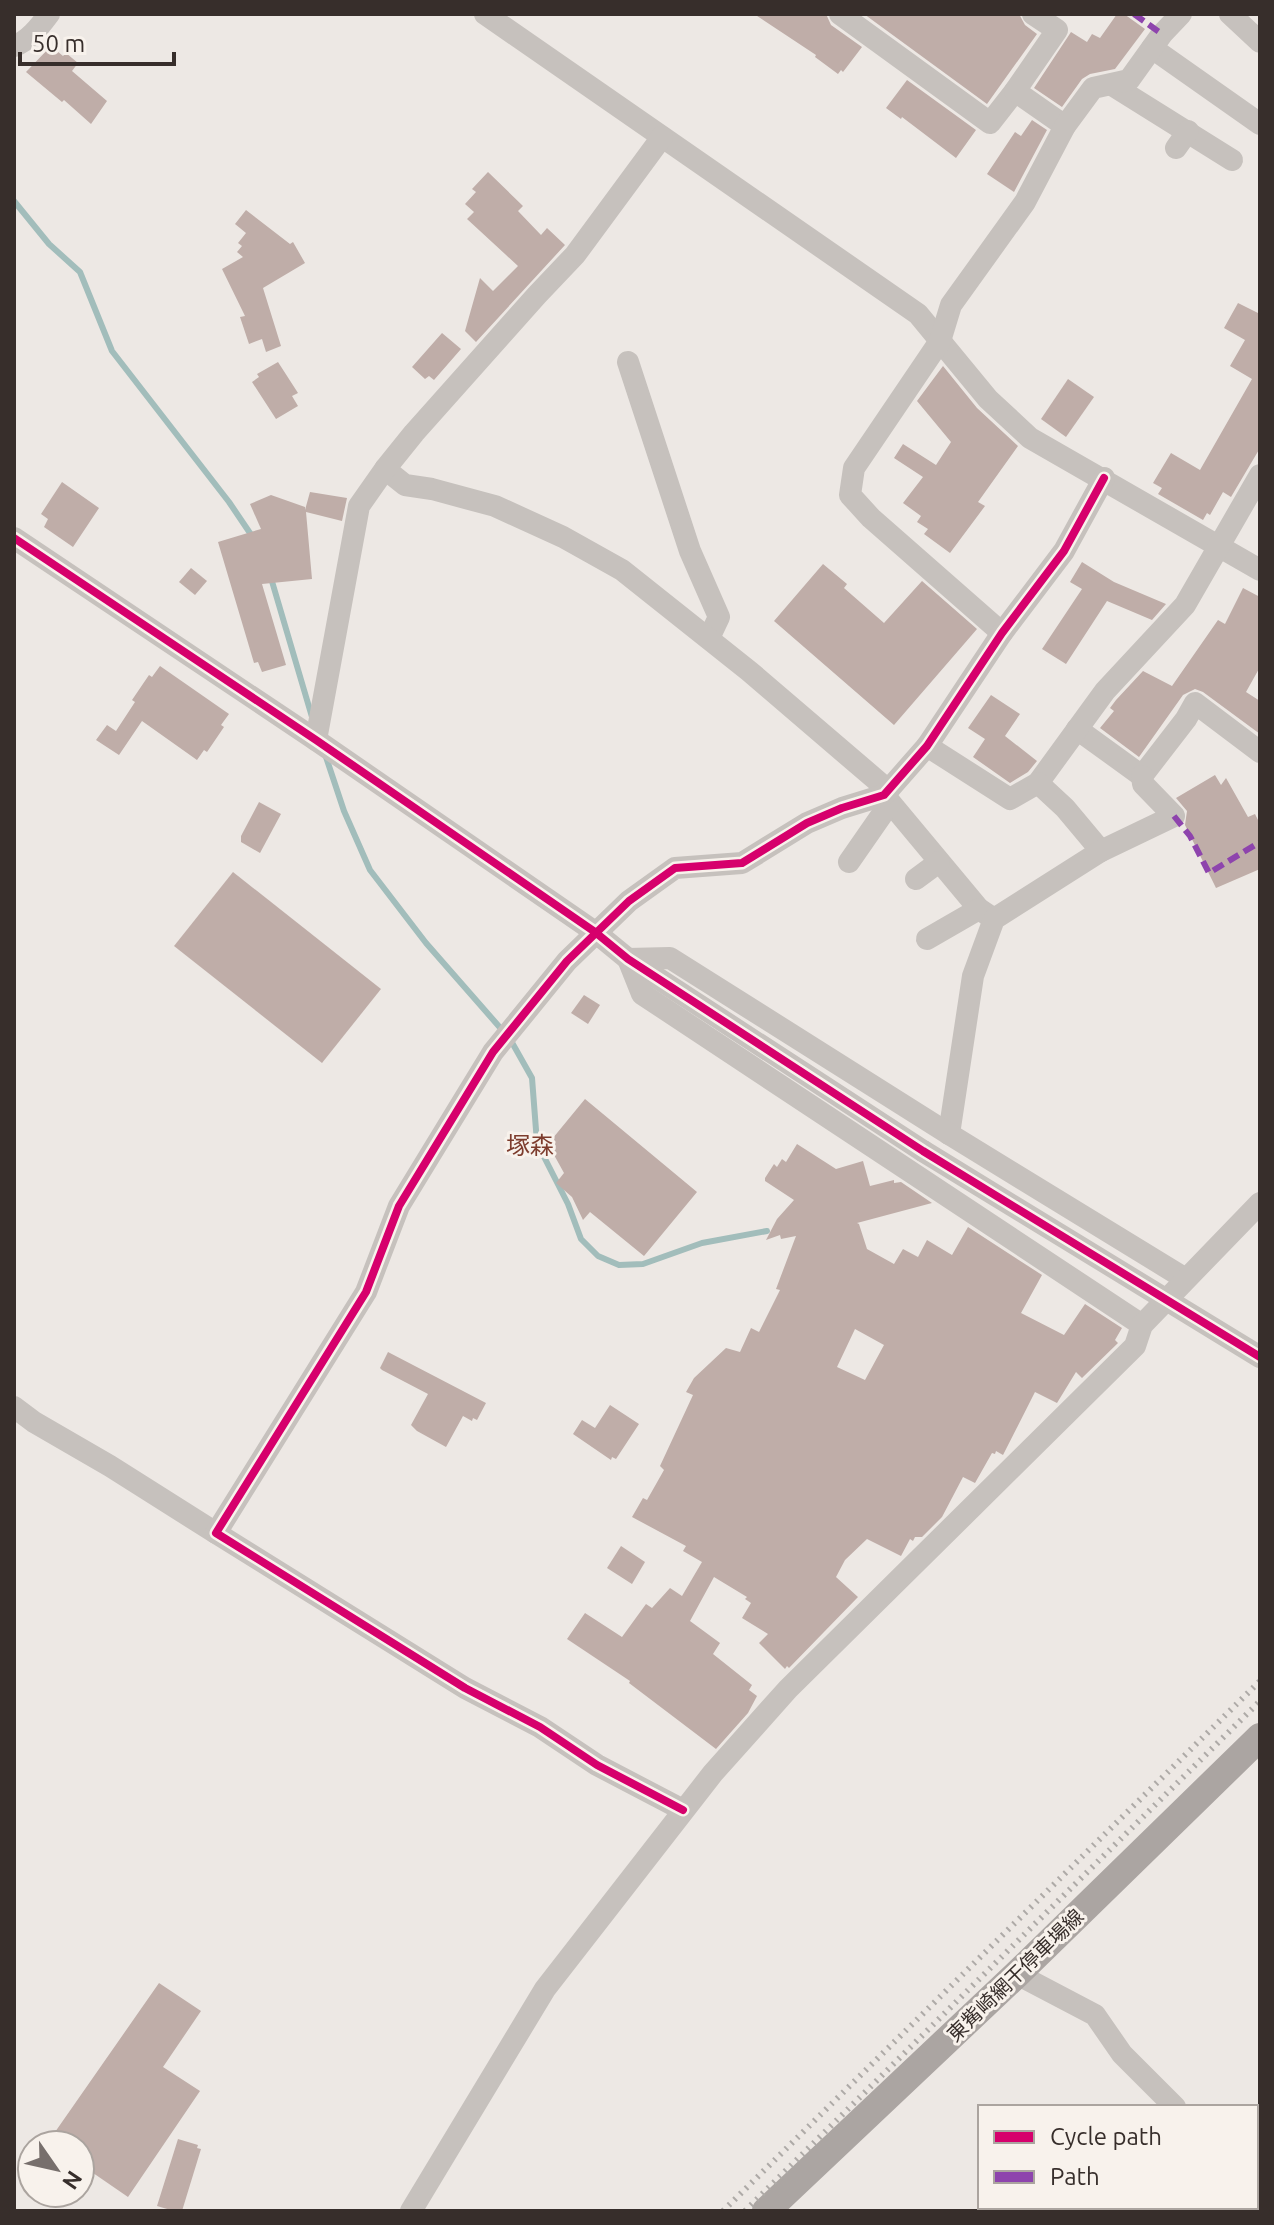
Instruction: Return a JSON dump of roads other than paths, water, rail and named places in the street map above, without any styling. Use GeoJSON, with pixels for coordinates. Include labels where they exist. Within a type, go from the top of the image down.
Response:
{"type":"FeatureCollection","features":[{"type":"Feature","properties":{"kind":"main road","name":"東觜崎網干停車場線"},"geometry":{"type":"LineString","coordinates":[[766,2211],[1017,1974],[1260,1737]]}},
{"type":"Feature","properties":{"kind":"street"},"geometry":{"type":"LineString","coordinates":[[14,46],[37,30],[49,14]]}},
{"type":"Feature","properties":{"kind":"street"},"geometry":{"type":"LineString","coordinates":[[485,14],[918,314],[988,399],[1030,438],[1260,570]]}},
{"type":"Feature","properties":{"kind":"street"},"geometry":{"type":"LineString","coordinates":[[840,14],[990,123],[1063,22],[1033,14]]}},
{"type":"Feature","properties":{"kind":"street"},"geometry":{"type":"LineString","coordinates":[[1002,633],[871,518],[850,495],[854,468],[940,341],[951,305],[1025,202],[1065,126],[1093,88],[1129,80],[1181,14]]}},
{"type":"Feature","properties":{"kind":"street"},"geometry":{"type":"LineString","coordinates":[[1230,14],[1260,42]]}},
{"type":"Feature","properties":{"kind":"street"},"geometry":{"type":"LineString","coordinates":[[1152,48],[1260,124]]}},
{"type":"Feature","properties":{"kind":"street"},"geometry":{"type":"LineString","coordinates":[[1112,85],[1182,140],[1232,160]]}},
{"type":"Feature","properties":{"kind":"street"},"geometry":{"type":"LineString","coordinates":[[1015,91],[1065,126]]}},
{"type":"Feature","properties":{"kind":"street"},"geometry":{"type":"LineString","coordinates":[[316,740],[359,506],[385,469],[575,255],[662,137]]}},
{"type":"Feature","properties":{"kind":"street"},"geometry":{"type":"LineString","coordinates":[[628,362],[690,551],[719,617],[709,638]]}},
{"type":"Feature","properties":{"kind":"street"},"geometry":{"type":"LineString","coordinates":[[385,469],[405,485],[495,506],[563,537],[622,570],[709,638],[887,796],[939,862],[987,914]]}},
{"type":"Feature","properties":{"kind":"street"},"geometry":{"type":"LineString","coordinates":[[927,746],[1010,799],[1038,783],[1105,691],[1185,605],[1260,475]]}},
{"type":"Feature","properties":{"kind":"street"},"geometry":{"type":"LineString","coordinates":[[849,862],[887,796],[927,746],[1002,633],[1064,551],[1104,478]]}},
{"type":"Feature","properties":{"kind":"street"},"geometry":{"type":"LineString","coordinates":[[14,538],[316,740],[595,932],[628,959],[923,1151],[1260,1357]]}},
{"type":"Feature","properties":{"kind":"street"},"geometry":{"type":"LineString","coordinates":[[927,939],[987,914],[1101,851],[1174,816],[1143,784],[1142,776],[1195,703],[1260,752]]}},
{"type":"Feature","properties":{"kind":"street"},"geometry":{"type":"LineString","coordinates":[[1077,729],[1142,776]]}},
{"type":"Feature","properties":{"kind":"street"},"geometry":{"type":"LineString","coordinates":[[1038,783],[1065,808],[1101,851]]}},
{"type":"Feature","properties":{"kind":"street"},"geometry":{"type":"LineString","coordinates":[[216,1533],[366,1292],[399,1206],[493,1052],[567,961],[629,901],[675,868],[742,863],[807,823],[842,808],[887,796]]}},
{"type":"Feature","properties":{"kind":"street"},"geometry":{"type":"LineString","coordinates":[[916,879],[939,862]]}},
{"type":"Feature","properties":{"kind":"street"},"geometry":{"type":"LineString","coordinates":[[949,1134],[973,976],[987,914]]}},
{"type":"Feature","properties":{"kind":"street"},"geometry":{"type":"LineString","coordinates":[[628,959],[670,958],[1184,1278]]}},
{"type":"Feature","properties":{"kind":"street"},"geometry":{"type":"LineString","coordinates":[[628,959],[642,994],[1142,1325]]}},
{"type":"Feature","properties":{"kind":"street"},"geometry":{"type":"LineString","coordinates":[[411,2211],[545,1989],[683,1810],[788,1689],[1135,1346],[1142,1325],[1184,1278],[1260,1203]]}},
{"type":"Feature","properties":{"kind":"street"},"geometry":{"type":"LineString","coordinates":[[14,1407],[465,1688],[540,1727],[597,1765],[683,1810]]}},
{"type":"Feature","properties":{"kind":"street"},"geometry":{"type":"LineString","coordinates":[[1017,1974],[1095,2015],[1122,2054],[1173,2105]]}},
{"type":"Feature","properties":{"kind":"waterway"},"geometry":{"type":"LineString","coordinates":[[14,201],[49,244],[80,272],[112,351],[254,539]]}},
{"type":"Feature","properties":{"kind":"waterway"},"geometry":{"type":"LineString","coordinates":[[271,578],[312,717]]}},
{"type":"Feature","properties":{"kind":"waterway"},"geometry":{"type":"LineString","coordinates":[[325,754],[344,811],[370,870],[426,943],[503,1031]]}},
{"type":"Feature","properties":{"kind":"waterway"},"geometry":{"type":"LineString","coordinates":[[510,1039],[532,1078],[537,1143],[568,1204],[581,1239],[598,1256],[619,1265],[643,1264],[702,1243],[767,1231]]}},
{"type":"Feature","properties":{"kind":"railway"},"geometry":{"type":"LineString","coordinates":[[723,2211],[1260,1681]]}},
{"type":"Feature","properties":{"kind":"railway"},"geometry":{"type":"LineString","coordinates":[[745,2211],[1260,1701]]}},
{"type":"Feature","properties":{"kind":"district","name":"塚森"},"geometry":{"type":"Point","coordinates":[530,1145]}}]}
